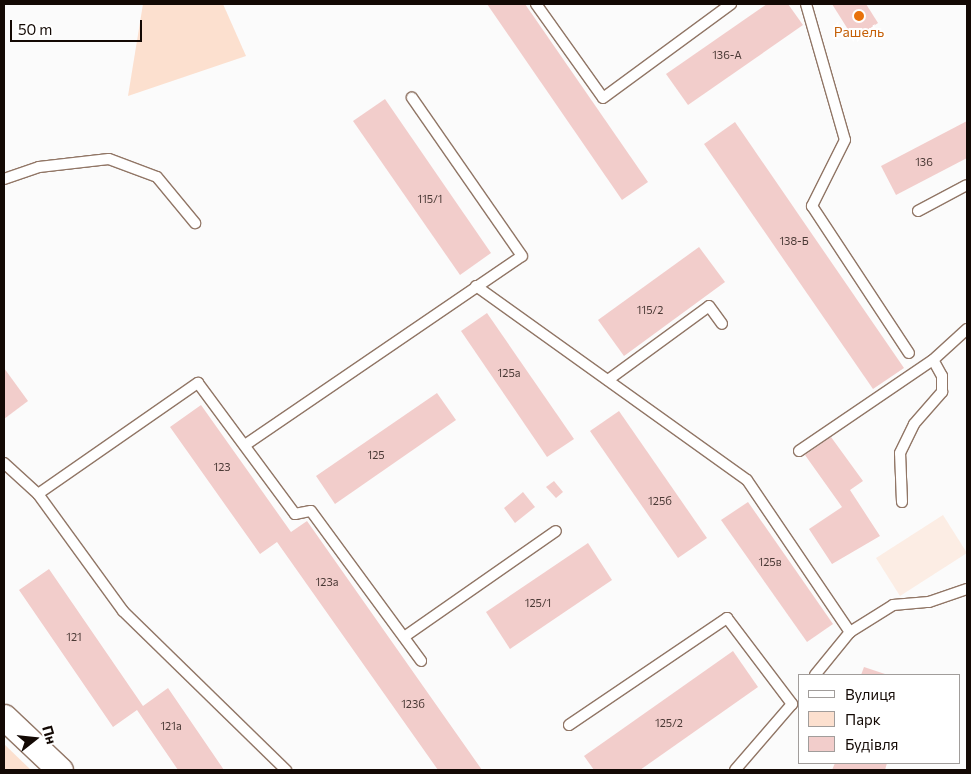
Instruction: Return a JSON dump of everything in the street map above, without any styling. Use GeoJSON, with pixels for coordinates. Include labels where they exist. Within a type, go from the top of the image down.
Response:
{"type":"FeatureCollection","features":[{"type":"Feature","properties":{"kind":"street"},"geometry":{"type":"LineString","coordinates":[[4,717],[60,770]]}},
{"type":"Feature","properties":{"kind":"lane"},"geometry":{"type":"LineString","coordinates":[[536,4],[603,98],[731,4]]}},
{"type":"Feature","properties":{"kind":"lane"},"geometry":{"type":"LineString","coordinates":[[806,4],[845,140],[812,206],[909,353]]}},
{"type":"Feature","properties":{"kind":"lane"},"geometry":{"type":"LineString","coordinates":[[245,446],[522,256],[412,98]]}},
{"type":"Feature","properties":{"kind":"lane"},"geometry":{"type":"LineString","coordinates":[[4,179],[40,167],[109,159],[157,177],[195,222]]}},
{"type":"Feature","properties":{"kind":"lane"},"geometry":{"type":"LineString","coordinates":[[918,211],[967,185]]}},
{"type":"Feature","properties":{"kind":"lane"},"geometry":{"type":"LineString","coordinates":[[476,286],[748,480],[850,632]]}},
{"type":"Feature","properties":{"kind":"lane"},"geometry":{"type":"LineString","coordinates":[[608,380],[709,306],[722,324]]}},
{"type":"Feature","properties":{"kind":"lane"},"geometry":{"type":"LineString","coordinates":[[799,451],[933,360],[967,329]]}},
{"type":"Feature","properties":{"kind":"lane"},"geometry":{"type":"LineString","coordinates":[[902,502],[900,454],[914,424],[942,392],[942,376],[933,360]]}},
{"type":"Feature","properties":{"kind":"lane"},"geometry":{"type":"LineString","coordinates":[[38,494],[198,383],[295,514],[311,511],[421,661]]}},
{"type":"Feature","properties":{"kind":"lane"},"geometry":{"type":"LineString","coordinates":[[4,462],[38,494],[123,611],[286,770]]}},
{"type":"Feature","properties":{"kind":"lane"},"geometry":{"type":"LineString","coordinates":[[404,637],[556,531]]}},
{"type":"Feature","properties":{"kind":"lane"},"geometry":{"type":"LineString","coordinates":[[816,674],[850,632],[893,605],[929,602],[967,589]]}},
{"type":"Feature","properties":{"kind":"lane"},"geometry":{"type":"LineString","coordinates":[[569,725],[727,618],[792,704]]}},
{"type":"Feature","properties":{"kind":"lane"},"geometry":{"type":"LineString","coordinates":[[735,770],[798,697]]}},
{"type":"Feature","properties":{"kind":"shaded area"},"geometry":{"type":"Polygon","coordinates":[[[943,515],[967,553],[900,596],[876,558],[943,515]]]}},
{"type":"Feature","properties":{"kind":"green space"},"geometry":{"type":"Polygon","coordinates":[[[143,4],[223,4],[246,56],[128,96],[143,4]]]}},
{"type":"Feature","properties":{"kind":"green space"},"geometry":{"type":"Polygon","coordinates":[[[4,744],[31,770],[4,770],[4,744]]]}},
{"type":"Feature","properties":{"kind":"building"},"geometry":{"type":"Polygon","coordinates":[[[487,4],[525,4],[648,182],[622,200],[487,4]]]}},
{"type":"Feature","properties":{"kind":"building"},"geometry":{"type":"Polygon","coordinates":[[[767,4],[788,4],[803,25],[688,105],[666,74],[767,4]]]}},
{"type":"Feature","properties":{"kind":"building"},"geometry":{"type":"Polygon","coordinates":[[[832,4],[866,4],[878,23],[854,39],[832,4]]]}},
{"type":"Feature","properties":{"kind":"building"},"geometry":{"type":"Polygon","coordinates":[[[385,99],[491,253],[460,275],[353,121],[385,99]]]}},
{"type":"Feature","properties":{"kind":"building"},"geometry":{"type":"Polygon","coordinates":[[[967,121],[967,158],[896,195],[881,166],[967,121]]]}},
{"type":"Feature","properties":{"kind":"building"},"geometry":{"type":"Polygon","coordinates":[[[735,122],[904,368],[873,389],[704,144],[735,122]]]}},
{"type":"Feature","properties":{"kind":"building"},"geometry":{"type":"Polygon","coordinates":[[[699,247],[725,282],[624,356],[598,320],[699,247]]]}},
{"type":"Feature","properties":{"kind":"building"},"geometry":{"type":"Polygon","coordinates":[[[487,313],[574,439],[547,457],[461,331],[487,313]]]}},
{"type":"Feature","properties":{"kind":"building"},"geometry":{"type":"Polygon","coordinates":[[[4,368],[28,401],[4,419],[4,368]]]}},
{"type":"Feature","properties":{"kind":"building"},"geometry":{"type":"Polygon","coordinates":[[[437,393],[456,420],[335,504],[316,476],[437,393]]]}},
{"type":"Feature","properties":{"kind":"building"},"geometry":{"type":"Polygon","coordinates":[[[201,405],[291,532],[307,521],[482,770],[438,770],[277,542],[260,554],[170,427],[201,405]]]}},
{"type":"Feature","properties":{"kind":"building"},"geometry":{"type":"Polygon","coordinates":[[[619,411],[707,538],[678,558],[590,431],[619,411]]]}},
{"type":"Feature","properties":{"kind":"building"},"geometry":{"type":"Polygon","coordinates":[[[831,437],[863,481],[850,490],[880,536],[832,564],[809,529],[842,507],[805,455],[831,437]]]}},
{"type":"Feature","properties":{"kind":"building"},"geometry":{"type":"Polygon","coordinates":[[[554,481],[563,492],[556,498],[546,487],[554,481]]]}},
{"type":"Feature","properties":{"kind":"building"},"geometry":{"type":"Polygon","coordinates":[[[523,492],[535,507],[515,523],[504,508],[523,492]]]}},
{"type":"Feature","properties":{"kind":"building"},"geometry":{"type":"Polygon","coordinates":[[[748,502],[833,624],[807,642],[721,520],[748,502]]]}},
{"type":"Feature","properties":{"kind":"building"},"geometry":{"type":"Polygon","coordinates":[[[588,543],[612,580],[510,649],[486,612],[588,543]]]}},
{"type":"Feature","properties":{"kind":"building"},"geometry":{"type":"Polygon","coordinates":[[[49,569],[143,706],[168,688],[224,770],[178,770],[137,710],[113,727],[19,590],[49,569]]]}},
{"type":"Feature","properties":{"kind":"building"},"geometry":{"type":"Polygon","coordinates":[[[733,651],[758,687],[640,770],[594,770],[584,756],[733,651]]]}},
{"type":"Feature","properties":{"kind":"building"},"geometry":{"type":"Polygon","coordinates":[[[864,667],[885,674],[861,674],[864,667]]]}},
{"type":"Feature","properties":{"kind":"building"},"geometry":{"type":"Polygon","coordinates":[[[835,764],[887,764],[885,770],[832,770],[835,764]]]}},
{"type":"Feature","properties":{"kind":"place","name":"Рашель"},"geometry":{"type":"Point","coordinates":[859,16]}}]}
